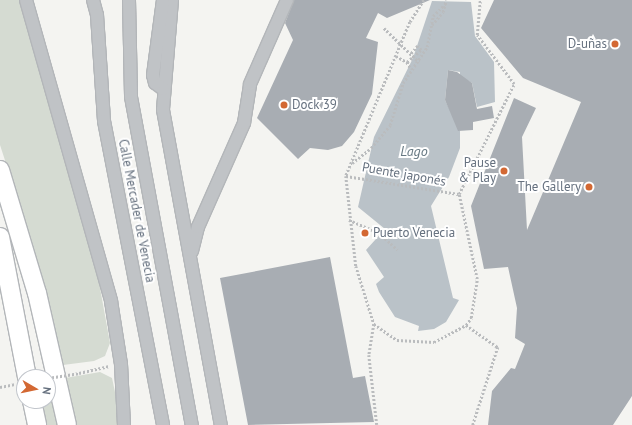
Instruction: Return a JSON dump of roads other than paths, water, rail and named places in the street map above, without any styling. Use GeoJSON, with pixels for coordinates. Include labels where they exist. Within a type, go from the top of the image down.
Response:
{"type":"FeatureCollection","features":[{"type":"Feature","properties":{"kind":"highway"},"geometry":{"type":"LineString","coordinates":[[0,170],[37,293],[67,425]]}},
{"type":"Feature","properties":{"kind":"highway"},"geometry":{"type":"LineString","coordinates":[[0,236],[21,369]]}},
{"type":"Feature","properties":{"kind":"highway"},"geometry":{"type":"LineString","coordinates":[[34,409],[37,425]]}},
{"type":"Feature","properties":{"kind":"street"},"geometry":{"type":"LineString","coordinates":[[26,0],[103,270],[121,364],[124,425]]}},
{"type":"Feature","properties":{"kind":"street","name":"Calle Mercader de Venecia"},"geometry":{"type":"LineString","coordinates":[[93,0],[104,121],[163,425]]}},
{"type":"Feature","properties":{"kind":"street","name":"Calle Mercader de Venecia"},"geometry":{"type":"LineString","coordinates":[[129,0],[131,97],[192,425]]}},
{"type":"Feature","properties":{"kind":"street"},"geometry":{"type":"LineString","coordinates":[[163,0],[153,75],[155,83],[163,90]]}},
{"type":"Feature","properties":{"kind":"street"},"geometry":{"type":"LineString","coordinates":[[172,0],[163,90],[174,174],[192,253],[220,425]]}},
{"type":"Feature","properties":{"kind":"street"},"geometry":{"type":"LineString","coordinates":[[192,253],[198,227],[244,123],[250,84],[287,0]]}},
{"type":"Feature","properties":{"kind":"water","name":"Lago"},"geometry":{"type":"Polygon","coordinates":[[[432,1],[471,2],[475,36],[494,62],[495,102],[477,107],[472,83],[460,76],[460,72],[448,70],[445,100],[460,131],[460,148],[449,177],[431,206],[453,298],[459,300],[446,322],[434,329],[418,331],[419,326],[395,317],[379,292],[376,284],[384,277],[366,250],[385,229],[358,207],[374,137],[413,58],[432,1]]]}},
{"type":"Feature","properties":{"kind":"place","name":"D-uñas"},"geometry":{"type":"Point","coordinates":[615,44]}},
{"type":"Feature","properties":{"kind":"place","name":"Dock 39"},"geometry":{"type":"Point","coordinates":[284,105]}},
{"type":"Feature","properties":{"kind":"place","name":"Pause & Play"},"geometry":{"type":"Point","coordinates":[504,171]}},
{"type":"Feature","properties":{"kind":"place","name":"The Gallery"},"geometry":{"type":"Point","coordinates":[589,187]}},
{"type":"Feature","properties":{"kind":"place","name":"Puerto Venecia"},"geometry":{"type":"Point","coordinates":[365,233]}}]}
